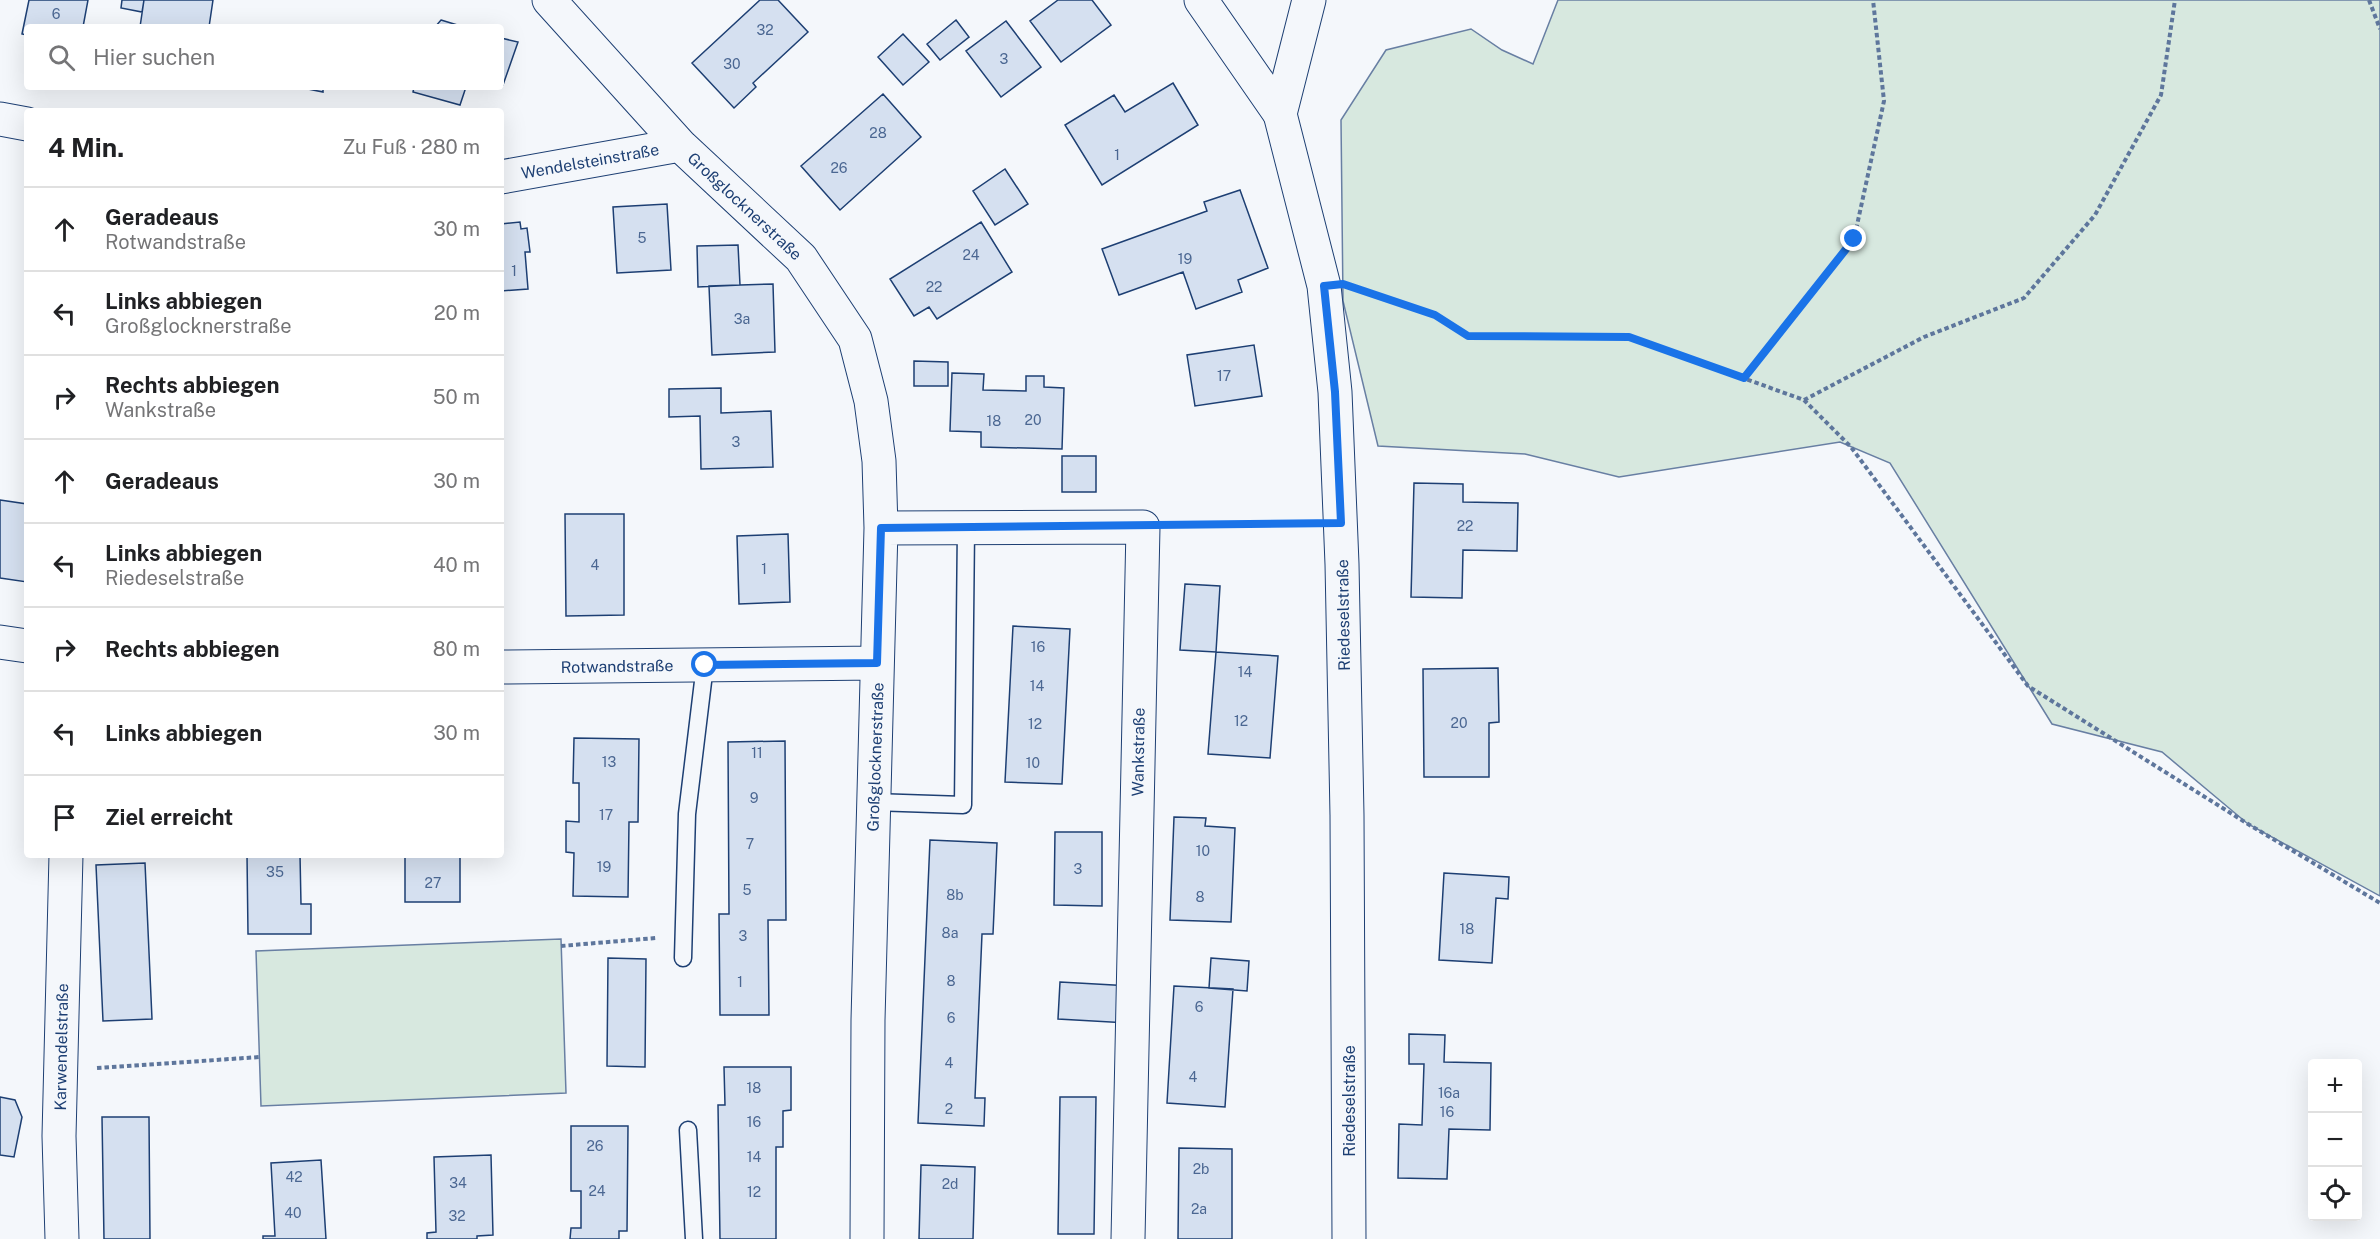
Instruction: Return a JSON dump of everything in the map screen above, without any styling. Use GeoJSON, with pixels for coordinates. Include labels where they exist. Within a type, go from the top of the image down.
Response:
{"type":"FeatureCollection","features":[{"type":"Feature","properties":{"kind":"street","name":"Großglocknerstraße"},"geometry":{"type":"LineString","coordinates":[[549,0],[680,146],[801,258],[855,339],[871,401],[879,461],[881,528],[868,1020],[867,1239]]}},
{"type":"Feature","properties":{"kind":"street"},"geometry":{"type":"LineString","coordinates":[[1201,0],[1280,114]]}},
{"type":"Feature","properties":{"kind":"street","name":"Riedeselstraße"},"geometry":{"type":"LineString","coordinates":[[1309,0],[1280,114],[1324,286],[1335,392],[1341,523],[1347,815],[1349,1239]]}},
{"type":"Feature","properties":{"kind":"street"},"geometry":{"type":"LineString","coordinates":[[0,119],[24,123]]}},
{"type":"Feature","properties":{"kind":"street","name":"Wendelsteinstraße"},"geometry":{"type":"LineString","coordinates":[[504,176],[680,146]]}},
{"type":"Feature","properties":{"kind":"street"},"geometry":{"type":"LineString","coordinates":[[881,528],[1143,527]]}},
{"type":"Feature","properties":{"kind":"street","name":"Wankstraße"},"geometry":{"type":"LineString","coordinates":[[1128,1239],[1143,527]]}},
{"type":"Feature","properties":{"kind":"street"},"geometry":{"type":"LineString","coordinates":[[0,642],[24,646]]}},
{"type":"Feature","properties":{"kind":"street","name":"Rotwandstraße"},"geometry":{"type":"LineString","coordinates":[[504,667],[877,663]]}},
{"type":"Feature","properties":{"kind":"street","name":"Karwendelstraße"},"geometry":{"type":"LineString","coordinates":[[62,1239],[59,1136],[66,858]]}},
{"type":"Feature","properties":{"kind":"lane"},"geometry":{"type":"LineString","coordinates":[[873,802],[963,805],[966,528]]}},
{"type":"Feature","properties":{"kind":"lane"},"geometry":{"type":"LineString","coordinates":[[684,958],[687,814],[705,665]]}},
{"type":"Feature","properties":{"kind":"lane"},"geometry":{"type":"LineString","coordinates":[[688,1130],[694,1239]]}},
{"type":"Feature","properties":{"kind":"path"},"geometry":{"type":"LineString","coordinates":[[1744,378],[1854,239],[1884,101],[1874,0]]}},
{"type":"Feature","properties":{"kind":"path"},"geometry":{"type":"LineString","coordinates":[[1804,400],[1923,337],[2024,298],[2096,215],[2161,95],[2175,0]]}},
{"type":"Feature","properties":{"kind":"path"},"geometry":{"type":"LineString","coordinates":[[2369,0],[2380,29]]}},
{"type":"Feature","properties":{"kind":"path"},"geometry":{"type":"LineString","coordinates":[[1324,286],[1343,284],[1435,315],[1468,336],[1629,337],[1804,400],[1851,447],[2028,686],[2380,903]]}},
{"type":"Feature","properties":{"kind":"path"},"geometry":{"type":"LineString","coordinates":[[1143,527],[1341,523]]}},
{"type":"Feature","properties":{"kind":"path"},"geometry":{"type":"LineString","coordinates":[[561,946],[684,935]]}},
{"type":"Feature","properties":{"kind":"path"},"geometry":{"type":"LineString","coordinates":[[61,1071],[260,1056]]}},
{"type":"Feature","properties":{"kind":"shaded area"},"geometry":{"type":"Polygon","coordinates":[[[1558,0],[2380,0],[2380,896],[2248,824],[2162,752],[2052,724],[1890,463],[1840,442],[1619,477],[1525,454],[1378,446],[1343,301],[1341,120],[1386,50],[1471,29],[1502,50],[1533,64],[1558,0]]]}},
{"type":"Feature","properties":{"kind":"shaded area"},"geometry":{"type":"Polygon","coordinates":[[[561,939],[566,1093],[261,1106],[256,951],[561,939]]]}},
{"type":"Feature","properties":{"kind":"building"},"geometry":{"type":"Polygon","coordinates":[[[29,0],[88,0],[84,24],[24,24],[29,0]]]}},
{"type":"Feature","properties":{"kind":"building"},"geometry":{"type":"Polygon","coordinates":[[[122,0],[144,0],[142,12],[121,8],[122,0]]]}},
{"type":"Feature","properties":{"kind":"building"},"geometry":{"type":"Polygon","coordinates":[[[144,0],[213,0],[209,24],[140,24],[144,0]]]}},
{"type":"Feature","properties":{"kind":"building"},"geometry":{"type":"Polygon","coordinates":[[[760,0],[778,0],[808,32],[753,83],[756,87],[734,108],[692,63],[760,0]]]}},
{"type":"Feature","properties":{"kind":"building"},"geometry":{"type":"Polygon","coordinates":[[[1058,0],[1092,0],[1111,25],[1061,62],[1030,21],[1058,0]]]}},
{"type":"Feature","properties":{"kind":"building"},"geometry":{"type":"Polygon","coordinates":[[[441,20],[454,24],[438,24],[441,20]]]}},
{"type":"Feature","properties":{"kind":"building"},"geometry":{"type":"Polygon","coordinates":[[[956,20],[969,37],[940,60],[927,44],[956,20]]]}},
{"type":"Feature","properties":{"kind":"building"},"geometry":{"type":"Polygon","coordinates":[[[1006,21],[1041,67],[1001,97],[966,51],[1006,21]]]}},
{"type":"Feature","properties":{"kind":"building"},"geometry":{"type":"Polygon","coordinates":[[[903,34],[929,62],[903,85],[878,57],[903,34]]]}},
{"type":"Feature","properties":{"kind":"building"},"geometry":{"type":"Polygon","coordinates":[[[504,39],[518,42],[504,82],[504,39]]]}},
{"type":"Feature","properties":{"kind":"building"},"geometry":{"type":"Polygon","coordinates":[[[1173,83],[1198,125],[1102,185],[1065,125],[1114,95],[1125,112],[1173,83]]]}},
{"type":"Feature","properties":{"kind":"building"},"geometry":{"type":"Polygon","coordinates":[[[413,90],[465,90],[460,105],[413,92],[413,90]]]}},
{"type":"Feature","properties":{"kind":"building"},"geometry":{"type":"Polygon","coordinates":[[[883,94],[921,137],[840,210],[801,166],[883,94]]]}},
{"type":"Feature","properties":{"kind":"building"},"geometry":{"type":"Polygon","coordinates":[[[1005,169],[1028,204],[995,225],[973,191],[1005,169]]]}},
{"type":"Feature","properties":{"kind":"building"},"geometry":{"type":"Polygon","coordinates":[[[1240,190],[1268,268],[1238,280],[1242,292],[1196,309],[1183,272],[1119,295],[1102,249],[1207,211],[1204,202],[1240,190]]]}},
{"type":"Feature","properties":{"kind":"building"},"geometry":{"type":"Polygon","coordinates":[[[667,204],[671,270],[617,273],[613,207],[667,204]]]}},
{"type":"Feature","properties":{"kind":"building"},"geometry":{"type":"Polygon","coordinates":[[[520,222],[521,229],[527,228],[530,252],[525,252],[528,289],[504,291],[504,224],[520,222]]]}},
{"type":"Feature","properties":{"kind":"building"},"geometry":{"type":"Polygon","coordinates":[[[981,222],[1012,272],[937,319],[929,307],[914,316],[890,279],[981,222]]]}},
{"type":"Feature","properties":{"kind":"building"},"geometry":{"type":"Polygon","coordinates":[[[738,245],[740,285],[698,287],[697,246],[738,245]]]}},
{"type":"Feature","properties":{"kind":"building"},"geometry":{"type":"Polygon","coordinates":[[[773,284],[775,352],[712,355],[709,286],[773,284]]]}},
{"type":"Feature","properties":{"kind":"building"},"geometry":{"type":"Polygon","coordinates":[[[1254,345],[1262,396],[1195,406],[1187,355],[1254,345]]]}},
{"type":"Feature","properties":{"kind":"building"},"geometry":{"type":"Polygon","coordinates":[[[914,361],[948,362],[948,386],[914,386],[914,361]]]}},
{"type":"Feature","properties":{"kind":"building"},"geometry":{"type":"Polygon","coordinates":[[[952,373],[984,374],[983,390],[1026,391],[1026,376],[1044,376],[1044,387],[1064,388],[1062,449],[981,447],[981,432],[950,431],[952,373]]]}},
{"type":"Feature","properties":{"kind":"building"},"geometry":{"type":"Polygon","coordinates":[[[721,388],[721,413],[771,411],[773,467],[701,469],[700,416],[669,417],[669,389],[721,388]]]}},
{"type":"Feature","properties":{"kind":"building"},"geometry":{"type":"Polygon","coordinates":[[[1062,456],[1096,456],[1096,492],[1062,492],[1062,456]]]}},
{"type":"Feature","properties":{"kind":"building"},"geometry":{"type":"Polygon","coordinates":[[[1414,483],[1463,484],[1463,502],[1518,503],[1517,551],[1463,550],[1462,598],[1411,597],[1414,483]]]}},
{"type":"Feature","properties":{"kind":"building"},"geometry":{"type":"Polygon","coordinates":[[[0,500],[24,504],[24,582],[0,578],[0,500]]]}},
{"type":"Feature","properties":{"kind":"building"},"geometry":{"type":"Polygon","coordinates":[[[565,514],[624,514],[624,615],[566,616],[565,514]]]}},
{"type":"Feature","properties":{"kind":"building"},"geometry":{"type":"Polygon","coordinates":[[[788,534],[790,602],[739,604],[737,536],[788,534]]]}},
{"type":"Feature","properties":{"kind":"building"},"geometry":{"type":"Polygon","coordinates":[[[1185,584],[1220,586],[1216,652],[1180,650],[1185,584]]]}},
{"type":"Feature","properties":{"kind":"building"},"geometry":{"type":"Polygon","coordinates":[[[1013,626],[1070,629],[1062,784],[1005,782],[1013,626]]]}},
{"type":"Feature","properties":{"kind":"building"},"geometry":{"type":"Polygon","coordinates":[[[1216,652],[1278,656],[1270,758],[1208,754],[1216,652]]]}},
{"type":"Feature","properties":{"kind":"building"},"geometry":{"type":"Polygon","coordinates":[[[1498,668],[1499,722],[1489,723],[1489,777],[1424,777],[1423,669],[1498,668]]]}},
{"type":"Feature","properties":{"kind":"building"},"geometry":{"type":"Polygon","coordinates":[[[574,738],[639,739],[638,822],[629,822],[628,897],[573,896],[574,853],[566,852],[566,821],[579,822],[579,783],[573,783],[574,738]]]}},
{"type":"Feature","properties":{"kind":"building"},"geometry":{"type":"Polygon","coordinates":[[[785,741],[786,920],[768,920],[769,1015],[720,1015],[719,914],[729,914],[728,742],[785,741]]]}},
{"type":"Feature","properties":{"kind":"building"},"geometry":{"type":"Polygon","coordinates":[[[1174,817],[1206,818],[1205,826],[1235,828],[1231,922],[1170,920],[1174,817]]]}},
{"type":"Feature","properties":{"kind":"building"},"geometry":{"type":"Polygon","coordinates":[[[1055,832],[1102,832],[1102,906],[1054,905],[1055,832]]]}},
{"type":"Feature","properties":{"kind":"building"},"geometry":{"type":"Polygon","coordinates":[[[930,840],[997,843],[993,934],[982,934],[975,1098],[985,1098],[984,1126],[918,1123],[930,840]]]}},
{"type":"Feature","properties":{"kind":"building"},"geometry":{"type":"Polygon","coordinates":[[[247,858],[300,858],[301,904],[311,904],[311,934],[248,934],[247,858]]]}},
{"type":"Feature","properties":{"kind":"building"},"geometry":{"type":"Polygon","coordinates":[[[405,858],[460,858],[460,902],[405,902],[405,858]]]}},
{"type":"Feature","properties":{"kind":"building"},"geometry":{"type":"Polygon","coordinates":[[[145,863],[152,1019],[103,1021],[96,865],[145,863]]]}},
{"type":"Feature","properties":{"kind":"building"},"geometry":{"type":"Polygon","coordinates":[[[1444,873],[1509,877],[1508,899],[1496,898],[1492,963],[1439,960],[1444,873]]]}},
{"type":"Feature","properties":{"kind":"building"},"geometry":{"type":"Polygon","coordinates":[[[608,958],[646,959],[645,1067],[607,1066],[608,958]]]}},
{"type":"Feature","properties":{"kind":"building"},"geometry":{"type":"Polygon","coordinates":[[[1211,958],[1249,961],[1247,991],[1209,988],[1211,958]]]}},
{"type":"Feature","properties":{"kind":"building"},"geometry":{"type":"Polygon","coordinates":[[[1060,982],[1131,986],[1128,1023],[1058,1019],[1060,982]]]}},
{"type":"Feature","properties":{"kind":"building"},"geometry":{"type":"Polygon","coordinates":[[[1174,986],[1233,989],[1225,1107],[1167,1103],[1174,986]]]}},
{"type":"Feature","properties":{"kind":"building"},"geometry":{"type":"Polygon","coordinates":[[[1409,1034],[1445,1035],[1444,1062],[1491,1063],[1490,1130],[1449,1129],[1447,1179],[1398,1178],[1399,1124],[1422,1125],[1424,1064],[1409,1064],[1409,1034]]]}},
{"type":"Feature","properties":{"kind":"building"},"geometry":{"type":"Polygon","coordinates":[[[724,1067],[791,1067],[791,1110],[783,1111],[783,1147],[776,1147],[776,1239],[720,1239],[718,1105],[725,1105],[724,1067]]]}},
{"type":"Feature","properties":{"kind":"building"},"geometry":{"type":"Polygon","coordinates":[[[0,1097],[15,1100],[22,1117],[14,1157],[0,1155],[0,1097]]]}},
{"type":"Feature","properties":{"kind":"building"},"geometry":{"type":"Polygon","coordinates":[[[1060,1097],[1096,1097],[1094,1234],[1058,1234],[1060,1097]]]}},
{"type":"Feature","properties":{"kind":"building"},"geometry":{"type":"Polygon","coordinates":[[[102,1117],[149,1117],[150,1239],[104,1239],[102,1117]]]}},
{"type":"Feature","properties":{"kind":"building"},"geometry":{"type":"Polygon","coordinates":[[[571,1126],[628,1126],[627,1231],[619,1231],[619,1239],[570,1239],[571,1228],[581,1228],[581,1191],[571,1191],[571,1126]]]}},
{"type":"Feature","properties":{"kind":"building"},"geometry":{"type":"Polygon","coordinates":[[[1179,1148],[1232,1149],[1232,1239],[1178,1239],[1179,1148]]]}},
{"type":"Feature","properties":{"kind":"building"},"geometry":{"type":"Polygon","coordinates":[[[491,1155],[493,1235],[477,1236],[477,1239],[427,1239],[427,1233],[436,1232],[434,1157],[491,1155]]]}},
{"type":"Feature","properties":{"kind":"building"},"geometry":{"type":"Polygon","coordinates":[[[321,1160],[326,1239],[263,1239],[263,1236],[275,1236],[271,1163],[321,1160]]]}},
{"type":"Feature","properties":{"kind":"building"},"geometry":{"type":"Polygon","coordinates":[[[921,1165],[975,1167],[973,1239],[919,1239],[921,1165]]]}},
{"type":"Feature","properties":{"kind":"route"},"geometry":{"type":"LineString","coordinates":[[705,665],[877,663],[881,528],[1143,527],[1341,523],[1335,392],[1324,286],[1343,284],[1435,315],[1468,336],[1629,337],[1744,378],[1762,352],[1854,239]]}}]}
